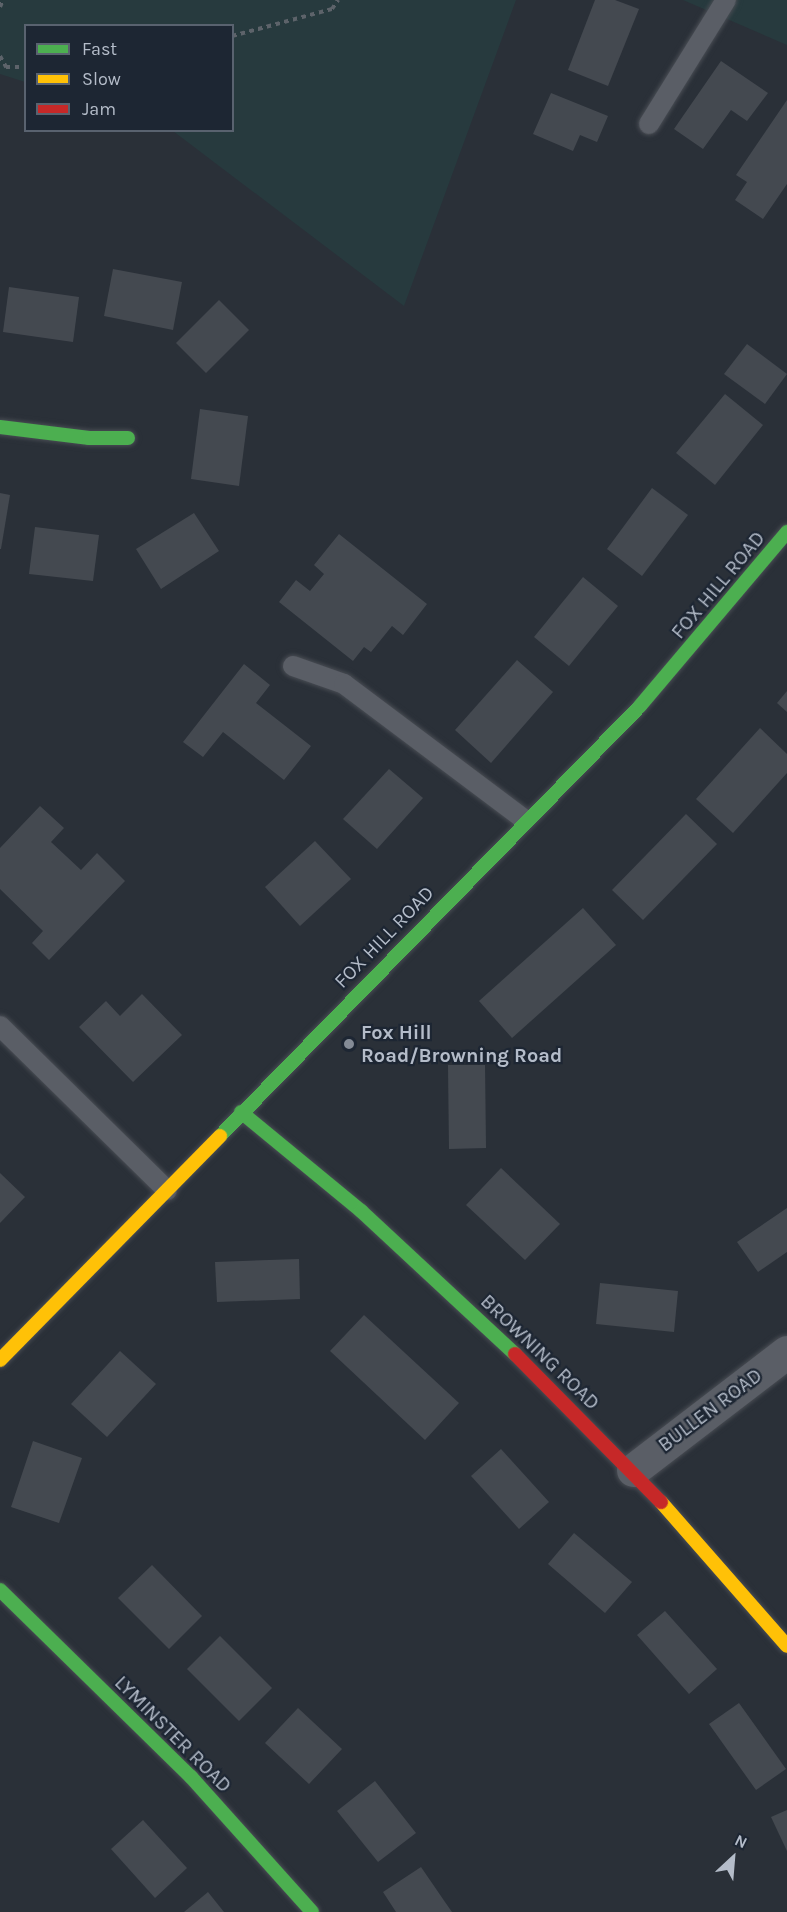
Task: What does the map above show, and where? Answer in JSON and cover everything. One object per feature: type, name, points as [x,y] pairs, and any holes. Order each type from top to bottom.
[{"type":"street","points":[[0,427],[89,438],[128,438]]},
{"type":"street","name":"FOX HILL ROAD","points":[[3,1351],[167,1190],[525,820],[640,706],[787,532]]},
{"type":"street","name":"BROWNING ROAD","points":[[242,1112],[369,1218],[633,1470],[787,1646]]},
{"type":"street","name":"BULLEN ROAD","points":[[633,1470],[787,1352]]},
{"type":"street","name":"LYMINSTER ROAD","points":[[0,1590],[191,1777],[264,1854],[312,1912]]},
{"type":"lane","points":[[649,124],[726,0]]},
{"type":"lane","points":[[293,666],[344,684],[525,820]]},
{"type":"lane","points":[[0,1026],[167,1190]]},
{"type":"path","points":[[0,7],[3,0]]},
{"type":"path","points":[[234,35],[332,9],[338,0]]},
{"type":"path","points":[[0,56],[6,67],[24,67]]},
{"type":"green space","points":[[0,0],[516,0],[404,306],[174,132],[234,132],[234,24],[24,24],[24,82],[0,74]]},
{"type":"green space","points":[[683,0],[787,0],[787,45]]},
{"type":"building","points":[[595,0],[615,0],[639,9],[608,86],[568,70]]},
{"type":"building","points":[[721,61],[768,93],[747,121],[731,110],[703,149],[674,129]]},
{"type":"building","points":[[551,93],[608,116],[597,142],[580,135],[573,151],[533,134]]},
{"type":"building","points":[[787,100],[787,184],[763,219],[735,200],[747,182],[736,175]]},
{"type":"building","points":[[113,269],[182,282],[173,330],[104,316]]},
{"type":"building","points":[[9,287],[79,297],[73,342],[3,332]]},
{"type":"building","points":[[219,300],[249,330],[206,373],[176,343]]},
{"type":"building","points":[[747,344],[787,374],[765,404],[724,374]]},
{"type":"building","points":[[725,394],[763,425],[715,485],[676,453]]},
{"type":"building","points":[[200,409],[248,416],[239,486],[191,479]]},
{"type":"building","points":[[652,488],[688,515],[642,576],[607,549]]},
{"type":"building","points":[[0,493],[10,495],[1,549],[0,549]]},
{"type":"building","points":[[194,513],[219,551],[161,589],[136,549]]},
{"type":"building","points":[[35,527],[99,535],[93,581],[29,574]]},
{"type":"building","points":[[339,534],[427,604],[403,635],[392,626],[371,652],[364,647],[353,661],[279,602],[296,580],[310,591],[324,574],[314,565]]},
{"type":"building","points":[[583,577],[618,606],[569,666],[534,637]]},
{"type":"building","points":[[517,660],[553,692],[491,763],[455,730]]},
{"type":"building","points":[[244,664],[270,685],[256,703],[311,746],[284,780],[223,732],[203,757],[183,742]]},
{"type":"building","points":[[787,691],[787,712],[777,703]]},
{"type":"building","points":[[760,728],[787,754],[787,773],[733,833],[696,799]]},
{"type":"building","points":[[389,769],[423,798],[377,849],[343,819]]},
{"type":"building","points":[[40,806],[64,828],[51,842],[81,870],[97,853],[125,881],[49,960],[32,943],[43,931],[0,889],[0,848]]},
{"type":"building","points":[[686,814],[717,844],[643,920],[612,890]]},
{"type":"building","points":[[315,841],[351,879],[300,926],[265,887]]},
{"type":"building","points":[[583,908],[616,945],[512,1038],[479,1001]]},
{"type":"building","points":[[142,994],[182,1035],[133,1082],[79,1027],[106,1001],[120,1016]]},
{"type":"building","points":[[448,1065],[485,1065],[486,1148],[449,1149]]},
{"type":"building","points":[[501,1168],[560,1224],[525,1260],[466,1205]]},
{"type":"building","points":[[0,1173],[25,1197],[0,1223]]},
{"type":"building","points":[[787,1208],[787,1252],[758,1272],[737,1242]]},
{"type":"building","points":[[299,1259],[300,1299],[217,1302],[215,1262]]},
{"type":"building","points":[[600,1283],[678,1291],[674,1332],[596,1324]]},
{"type":"building","points":[[364,1315],[459,1403],[425,1440],[330,1351]]},
{"type":"building","points":[[120,1351],[156,1384],[107,1437],[71,1404]]},
{"type":"building","points":[[33,1441],[82,1458],[59,1523],[11,1507]]},
{"type":"building","points":[[501,1449],[549,1502],[519,1529],[471,1476]]},
{"type":"building","points":[[574,1533],[632,1582],[605,1613],[548,1564]]},
{"type":"building","points":[[152,1565],[202,1616],[169,1649],[118,1598]]},
{"type":"building","points":[[665,1611],[717,1669],[689,1694],[637,1635]]},
{"type":"building","points":[[220,1636],[272,1688],[239,1721],[187,1669]]},
{"type":"building","points":[[739,1703],[786,1769],[756,1790],[709,1724]]},
{"type":"building","points":[[298,1708],[342,1749],[309,1784],[265,1743]]},
{"type":"building","points":[[375,1781],[416,1833],[378,1862],[337,1811]]},
{"type":"building","points":[[787,1810],[787,1851],[771,1817]]},
{"type":"building","points":[[143,1820],[187,1868],[155,1898],[111,1849]]},
{"type":"building","points":[[421,1867],[452,1912],[396,1912],[383,1892]]},
{"type":"building","points":[[208,1892],[224,1912],[184,1912]]},
{"type":"traffic: fast","points":[[0,427],[89,438],[128,438]]},
{"type":"traffic: fast","points":[[220,1136],[640,706],[787,532]]},
{"type":"traffic: fast","points":[[241,1112],[361,1211],[515,1354]]},
{"type":"traffic: fast","points":[[0,1590],[191,1777],[312,1912]]},
{"type":"traffic: slow","points":[[0,1360],[220,1136]]},
{"type":"traffic: slow","points":[[661,1502],[787,1646]]},
{"type":"traffic: jam","points":[[515,1354],[661,1502]]},
{"type":"place","name":"Fox Hill Road/Browning Road","points":[[349,1044]]}]
